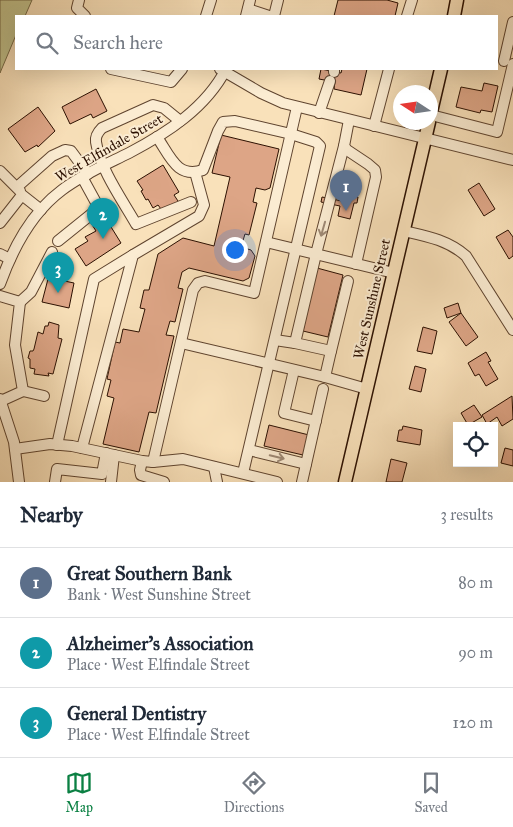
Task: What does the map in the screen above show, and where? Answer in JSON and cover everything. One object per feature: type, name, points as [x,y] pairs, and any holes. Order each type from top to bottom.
[{"type":"main road","points":[[454,15],[457,0]]},
{"type":"main road","points":[[438,85],[441,70]]},
{"type":"main road","name":"West Sunshine Street","points":[[345,482],[427,130]]},
{"type":"street","points":[[79,0],[77,8],[83,15]]},
{"type":"street","points":[[206,15],[211,0]]},
{"type":"street","points":[[274,15],[278,0]]},
{"type":"street","points":[[407,15],[412,0]]},
{"type":"street","points":[[248,8],[266,15]]},
{"type":"street","points":[[438,117],[497,132],[513,22]]},
{"type":"street","points":[[116,70],[171,82],[181,70]]},
{"type":"street","points":[[223,70],[272,99],[297,107],[513,160]]},
{"type":"street","name":"West Elfindale Street","points":[[0,284],[5,257],[41,210],[62,190],[85,175],[157,137],[180,122],[199,105],[223,70]]},
{"type":"street","points":[[374,126],[389,70]]},
{"type":"street","points":[[319,112],[333,74]]},
{"type":"street","points":[[180,122],[164,108],[153,105],[102,128],[98,132],[96,142],[104,166],[136,224],[191,202]]},
{"type":"street","points":[[152,462],[193,290],[198,283],[204,281],[254,293],[297,107]]},
{"type":"street","points":[[295,343],[350,120]]},
{"type":"street","points":[[157,137],[179,169],[193,173],[203,170],[223,122],[235,121],[291,134],[316,142],[320,146],[243,473]]},
{"type":"street","points":[[344,146],[375,170],[376,177],[356,264]]},
{"type":"street","points":[[0,222],[19,191],[52,156],[65,150],[71,151],[85,175],[99,208],[58,241]]},
{"type":"street","points":[[0,171],[41,210]]},
{"type":"street","points":[[57,445],[94,279],[199,216],[204,204],[195,172]]},
{"type":"street","points":[[404,231],[449,244],[466,256],[513,330]]},
{"type":"street","points":[[266,242],[394,273]]},
{"type":"street","points":[[23,391],[15,345],[20,302],[31,292],[52,252]]},
{"type":"street","points":[[82,448],[133,255]]},
{"type":"street","points":[[325,377],[348,281]]},
{"type":"street","points":[[0,296],[20,302]]},
{"type":"street","points":[[275,340],[331,351]]},
{"type":"street","points":[[181,343],[325,377],[367,389]]},
{"type":"street","points":[[294,370],[284,413],[316,420]]},
{"type":"street","points":[[302,482],[323,389]]},
{"type":"street","points":[[20,482],[15,448],[0,400],[23,391],[44,396]]},
{"type":"street","points":[[15,448],[57,445],[82,448],[142,461],[183,459],[276,482]]},
{"type":"street","points":[[249,450],[306,464]]},
{"type":"street","points":[[55,482],[57,469],[108,476],[110,454]]},
{"type":"street","points":[[142,461],[141,475],[164,482]]},
{"type":"street","points":[[214,466],[217,482]]},
{"type":"green space","points":[[0,0],[32,0],[25,15],[15,15],[15,37],[0,73]]},
{"type":"building","points":[[338,0],[387,0],[398,3],[395,15],[334,15]]},
{"type":"building","points":[[321,70],[341,73],[342,70],[367,70],[361,95],[334,89],[335,82],[319,79]]},
{"type":"building","points":[[484,83],[498,86],[492,112],[481,110],[480,113],[456,107],[461,87],[482,91]]},
{"type":"building","points":[[96,89],[107,111],[93,118],[91,114],[70,124],[62,107]]},
{"type":"building","points":[[38,107],[55,131],[38,147],[37,145],[25,152],[8,129]]},
{"type":"building","points":[[221,135],[279,149],[270,188],[265,190],[256,188],[253,202],[257,203],[249,235],[245,234],[241,247],[251,250],[255,256],[249,278],[243,281],[189,268],[182,272],[178,288],[183,289],[175,322],[170,321],[166,335],[174,336],[156,413],[149,412],[139,452],[103,444],[114,398],[107,396],[111,380],[107,379],[115,342],[120,343],[123,329],[139,332],[145,309],[140,308],[144,290],[149,290],[158,254],[183,238],[214,246],[230,177],[212,173]]},
{"type":"building","points":[[163,165],[179,192],[174,195],[180,204],[164,213],[158,205],[153,208],[148,199],[146,200],[141,191],[143,190],[137,181]]},
{"type":"building","points":[[479,183],[495,209],[484,216],[468,190]]},
{"type":"building","points":[[344,195],[358,197],[357,203],[354,203],[350,219],[338,216],[340,206],[321,202],[322,197],[342,201]]},
{"type":"building","points":[[103,214],[121,243],[86,266],[75,249],[88,241],[85,237],[96,231],[91,223]]},
{"type":"building","points":[[508,230],[513,237],[513,256],[509,259],[496,237]]},
{"type":"building","points":[[317,268],[343,275],[328,337],[303,331]]},
{"type":"building","points":[[48,279],[74,283],[69,308],[42,302]]},
{"type":"building","points":[[458,303],[461,313],[447,318],[444,308]]},
{"type":"building","points":[[461,313],[478,337],[466,346],[449,322]]},
{"type":"building","points":[[49,322],[59,325],[58,338],[62,339],[53,374],[48,373],[49,376],[34,374],[35,369],[30,368],[30,359],[28,358],[30,351],[34,349],[38,332],[43,334],[45,326],[48,326]]},
{"type":"building","points":[[423,327],[437,331],[432,354],[417,351]]},
{"type":"building","points":[[486,352],[491,361],[488,362],[498,379],[486,386],[479,374],[475,376],[468,363]]},
{"type":"building","points":[[415,366],[426,369],[421,392],[409,389]]},
{"type":"building","points":[[512,396],[513,419],[502,426],[497,417],[490,422],[486,422],[482,415]]},
{"type":"building","points":[[474,405],[482,417],[473,422],[466,422],[461,413]]},
{"type":"building","points":[[269,425],[309,435],[303,455],[264,446]]},
{"type":"building","points":[[403,426],[422,430],[420,445],[397,441],[399,430],[402,430]]},
{"type":"building","points":[[505,448],[513,450],[513,466],[501,463]]},
{"type":"building","points":[[391,459],[407,463],[402,482],[386,482]]},
{"type":"place","name":"Great Southern Bank","points":[[346,211]]},
{"type":"place","name":"Alzheimer's Association","points":[[103,239]]},
{"type":"place","name":"General Dentistry","points":[[58,293]]}]
